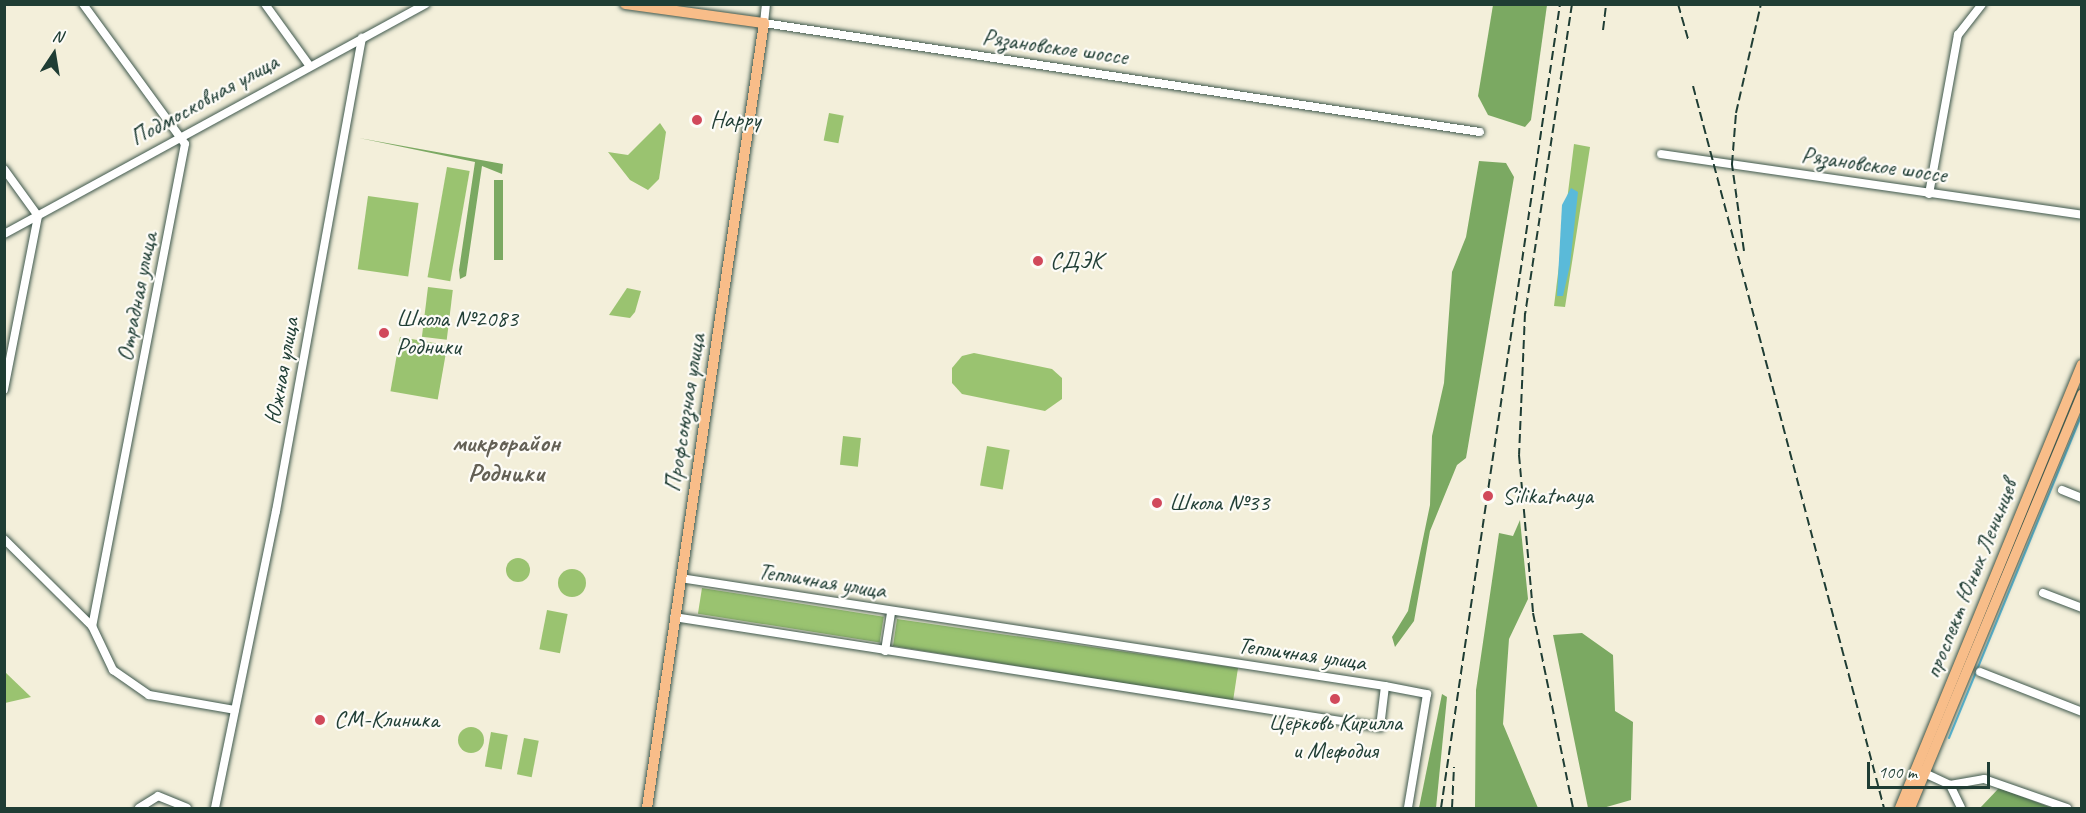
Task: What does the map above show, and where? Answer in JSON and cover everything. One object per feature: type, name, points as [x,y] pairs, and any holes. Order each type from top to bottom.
[{"type":"main road","name":"Рязановское шоссе","points":[[625,4],[764,23]]},
{"type":"main road","name":"Профсоюзная улица","points":[[647,808],[764,23]]},
{"type":"main road","name":"проспект Юных Ленинцев","points":[[1910,808],[1920,771],[2082,365]]},
{"type":"main road","name":"проспект Юных Ленинцев","points":[[1900,808],[1920,771],[2082,394]]},
{"type":"street","name":"Отрадная улица","points":[[83,4],[179,135],[184,157],[92,626]]},
{"type":"street","points":[[265,4],[309,65]]},
{"type":"street","name":"Подмосковная улица","points":[[4,234],[179,135],[425,4]]},
{"type":"street","points":[[764,23],[766,4]]},
{"type":"street","points":[[1929,194],[1958,35],[1982,4]]},
{"type":"street","name":"Рязановское шоссе","points":[[764,23],[1480,132]]},
{"type":"street","name":"Южная улица","points":[[214,808],[236,710],[362,38]]},
{"type":"street","name":"Рязановское шоссе","points":[[1661,154],[2082,215]]},
{"type":"street","points":[[4,170],[38,216],[4,390]]},
{"type":"street","points":[[2062,490],[2082,498]]},
{"type":"street","points":[[4,539],[92,626],[113,670],[149,694],[236,710]]},
{"type":"street","name":"Тепличная улица","points":[[674,617],[1380,727],[1385,686],[680,578]]},
{"type":"street","points":[[2043,593],[2082,608]]},
{"type":"street","points":[[885,651],[891,612]]},
{"type":"street","points":[[1980,672],[2082,712]]},
{"type":"street","points":[[1385,686],[1427,694],[1408,808]]},
{"type":"street","points":[[1920,771],[1950,785],[1984,779],[2067,808]]},
{"type":"street","points":[[1950,785],[1961,808]]},
{"type":"street","points":[[139,808],[158,796],[187,808]]},
{"type":"green space","points":[[1493,5],[1547,5],[1531,120],[1525,127],[1488,115],[1478,96]]},
{"type":"green space","points":[[829,113],[844,116],[838,143],[824,140]]},
{"type":"green space","points":[[660,123],[666,132],[659,179],[648,190],[630,180],[608,152],[628,155]]},
{"type":"green space","points":[[359,138],[503,164],[502,174],[482,166],[466,276],[460,279],[459,270],[475,162]]},
{"type":"green space","points":[[1574,144],[1590,147],[1565,307],[1554,306]]},
{"type":"green space","points":[[1479,161],[1506,163],[1514,177],[1466,458],[1457,465],[1430,531],[1414,621],[1395,647],[1392,637],[1408,611],[1430,505],[1432,436],[1444,383],[1452,272],[1466,237]]},
{"type":"green space","points":[[447,167],[470,171],[450,281],[428,277]]},
{"type":"green space","points":[[494,180],[503,180],[503,260],[494,260]]},
{"type":"green space","points":[[368,196],[419,203],[408,276],[358,269]]},
{"type":"green space","points":[[428,287],[453,290],[447,340],[422,337]]},
{"type":"green space","points":[[627,288],[641,291],[635,312],[630,318],[609,315]]},
{"type":"green space","points":[[400,337],[447,345],[438,399],[390,391]]},
{"type":"green space","points":[[974,353],[1052,369],[1062,378],[1062,399],[1045,411],[962,394],[952,383],[952,368],[962,356]]},
{"type":"green space","points":[[843,436],[861,438],[858,467],[840,465]]},
{"type":"green space","points":[[987,446],[1010,450],[1003,489],[980,485]]},
{"type":"green space","points":[[1520,520],[1528,599],[1509,639],[1503,724],[1538,808],[1475,808],[1476,690],[1499,533],[1513,536]]},
{"type":"green space","points":[[518,558],[527,561],[530,570],[527,579],[518,582],[509,579],[506,570],[509,561]]},
{"type":"green space","points":[[572,569],[582,573],[586,583],[582,593],[572,597],[562,593],[558,583],[562,573]]},
{"type":"green space","points":[[702,588],[884,617],[880,642],[698,614]]},
{"type":"green space","points":[[547,610],[568,614],[560,653],[539,649]]},
{"type":"green space","points":[[897,619],[1238,668],[1233,701],[893,646]]},
{"type":"green space","points":[[1582,633],[1613,655],[1615,711],[1633,722],[1631,800],[1603,808],[1588,808],[1553,635]]},
{"type":"green space","points":[[5,672],[31,697],[5,703]]},
{"type":"green space","points":[[1442,694],[1447,697],[1436,808],[1419,808]]},
{"type":"green space","points":[[471,727],[480,731],[484,740],[480,749],[471,753],[462,749],[458,740],[462,731]]},
{"type":"green space","points":[[491,732],[508,735],[502,769],[485,766]]},
{"type":"green space","points":[[524,738],[539,741],[532,777],[517,774]]},
{"type":"green space","points":[[1999,788],[2052,808],[1980,808]]},
{"type":"water","points":[[1571,188],[1578,192],[1570,265],[1563,296],[1557,296],[1562,205]]},
{"type":"waterway","points":[[1949,738],[2082,413]]},
{"type":"railway","points":[[1441,808],[1560,4]]},
{"type":"railway","points":[[1572,4],[1525,313],[1519,455],[1533,613],[1573,808]]},
{"type":"railway","points":[[1603,30],[1606,4]]},
{"type":"railway","points":[[1678,4],[1688,40]]},
{"type":"railway","points":[[1744,251],[1732,164],[1736,113],[1761,4]]},
{"type":"railway","points":[[1693,86],[1884,808]]},
{"type":"railway","points":[[1452,808],[1454,767]]},
{"type":"place","name":"Happy","points":[[697,120]]},
{"type":"place","name":"СДЭК","points":[[1038,261]]},
{"type":"place","name":"Школа №2083 Родники","points":[[384,333]]},
{"type":"place","name":"Silikatnaya","points":[[1488,496]]},
{"type":"place","name":"Школа №33","points":[[1157,503]]},
{"type":"place","name":"Церковь Кирилла и Мефодия","points":[[1335,699]]},
{"type":"place","name":"СМ-Клиника","points":[[320,720]]},
{"type":"district","name":"микрорайон Родники","points":[[506,458]]}]
